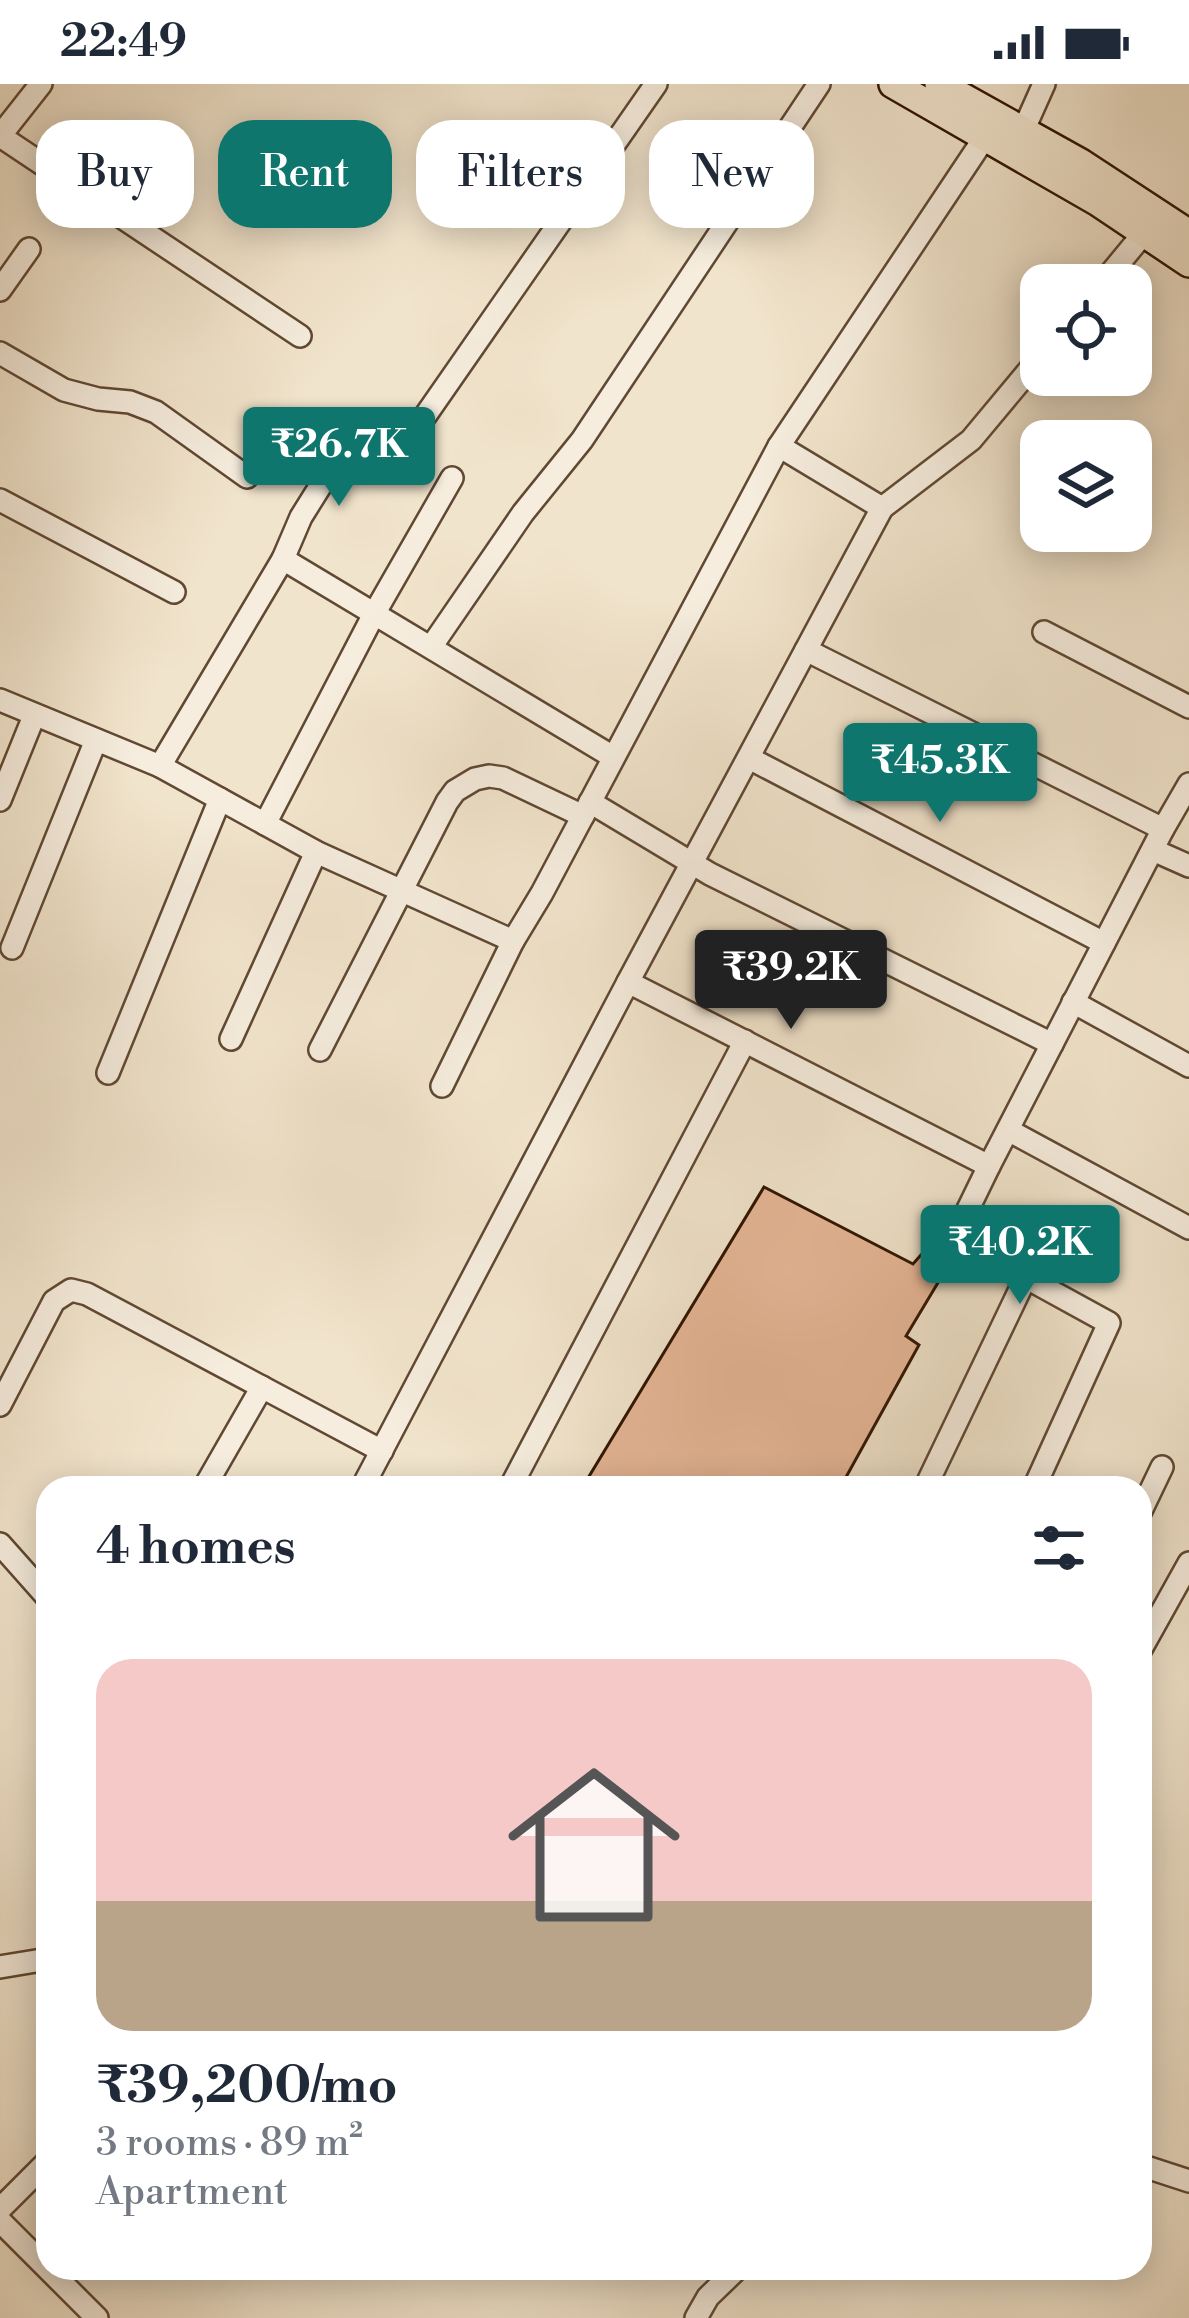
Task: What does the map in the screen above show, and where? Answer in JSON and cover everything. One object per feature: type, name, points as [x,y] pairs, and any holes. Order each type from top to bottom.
[{"type":"main road","points":[[893,84],[991,128],[1023,131],[1189,234]]},
{"type":"main road","points":[[939,84],[991,128],[1189,263]]},
{"type":"street","points":[[40,84],[0,136],[301,336]]},
{"type":"street","points":[[414,431],[656,84]]},
{"type":"street","points":[[430,647],[523,513],[583,440],[819,84]]},
{"type":"street","points":[[1023,131],[1044,84]]},
{"type":"street","points":[[442,1086],[513,941],[779,446],[991,128]]},
{"type":"street","points":[[1118,264],[1144,233]]},
{"type":"street","points":[[0,290],[29,249]]},
{"type":"street","points":[[0,353],[64,390],[157,412],[247,477]]},
{"type":"street","points":[[368,1476],[882,508],[971,440],[1020,381]]},
{"type":"street","points":[[160,766],[284,560],[301,517],[351,437]]},
{"type":"street","points":[[779,446],[882,508]]},
{"type":"street","points":[[265,824],[374,614],[452,478]]},
{"type":"street","points":[[0,500],[174,592]]},
{"type":"street","points":[[284,560],[613,757]]},
{"type":"street","points":[[1044,632],[1189,707]]},
{"type":"street","points":[[806,650],[1158,839],[1189,866]]},
{"type":"street","points":[[0,700],[160,766],[316,852],[513,941]]},
{"type":"street","points":[[0,800],[34,716]]},
{"type":"street","points":[[12,948],[96,740]]},
{"type":"street","points":[[748,758],[1104,943]]},
{"type":"street","points":[[320,1050],[447,802],[455,791],[489,776],[586,809],[1052,1044]]},
{"type":"street","points":[[1039,1476],[1108,1324],[954,1238],[1189,784]]},
{"type":"street","points":[[108,1073],[220,799]]},
{"type":"street","points":[[231,1039],[316,852]]},
{"type":"street","points":[[628,982],[989,1166]]},
{"type":"street","points":[[1073,1003],[1189,1066]]},
{"type":"street","points":[[516,1476],[745,1041]]},
{"type":"street","points":[[1008,1130],[1189,1228]]},
{"type":"street","points":[[932,1476],[1026,1277]]},
{"type":"street","points":[[0,1405],[54,1301],[71,1290],[87,1294],[382,1451]]},
{"type":"street","points":[[211,1476],[262,1387]]},
{"type":"street","points":[[1152,1488],[1162,1468]]},
{"type":"street","points":[[0,1544],[36,1584]]},
{"type":"street","points":[[1152,1629],[1189,1563]]},
{"type":"street","points":[[0,1967],[36,1961]]},
{"type":"street","points":[[1152,2168],[1189,2181]]},
{"type":"street","points":[[0,2209],[36,2174]]},
{"type":"street","points":[[0,2221],[36,2257]]},
{"type":"street","points":[[59,2280],[97,2318]]},
{"type":"street","points":[[696,2318],[726,2280]]},
{"type":"building","points":[[764,1187],[913,1264],[928,1247],[951,1261],[906,1336],[919,1345],[847,1476],[589,1476]]}]
